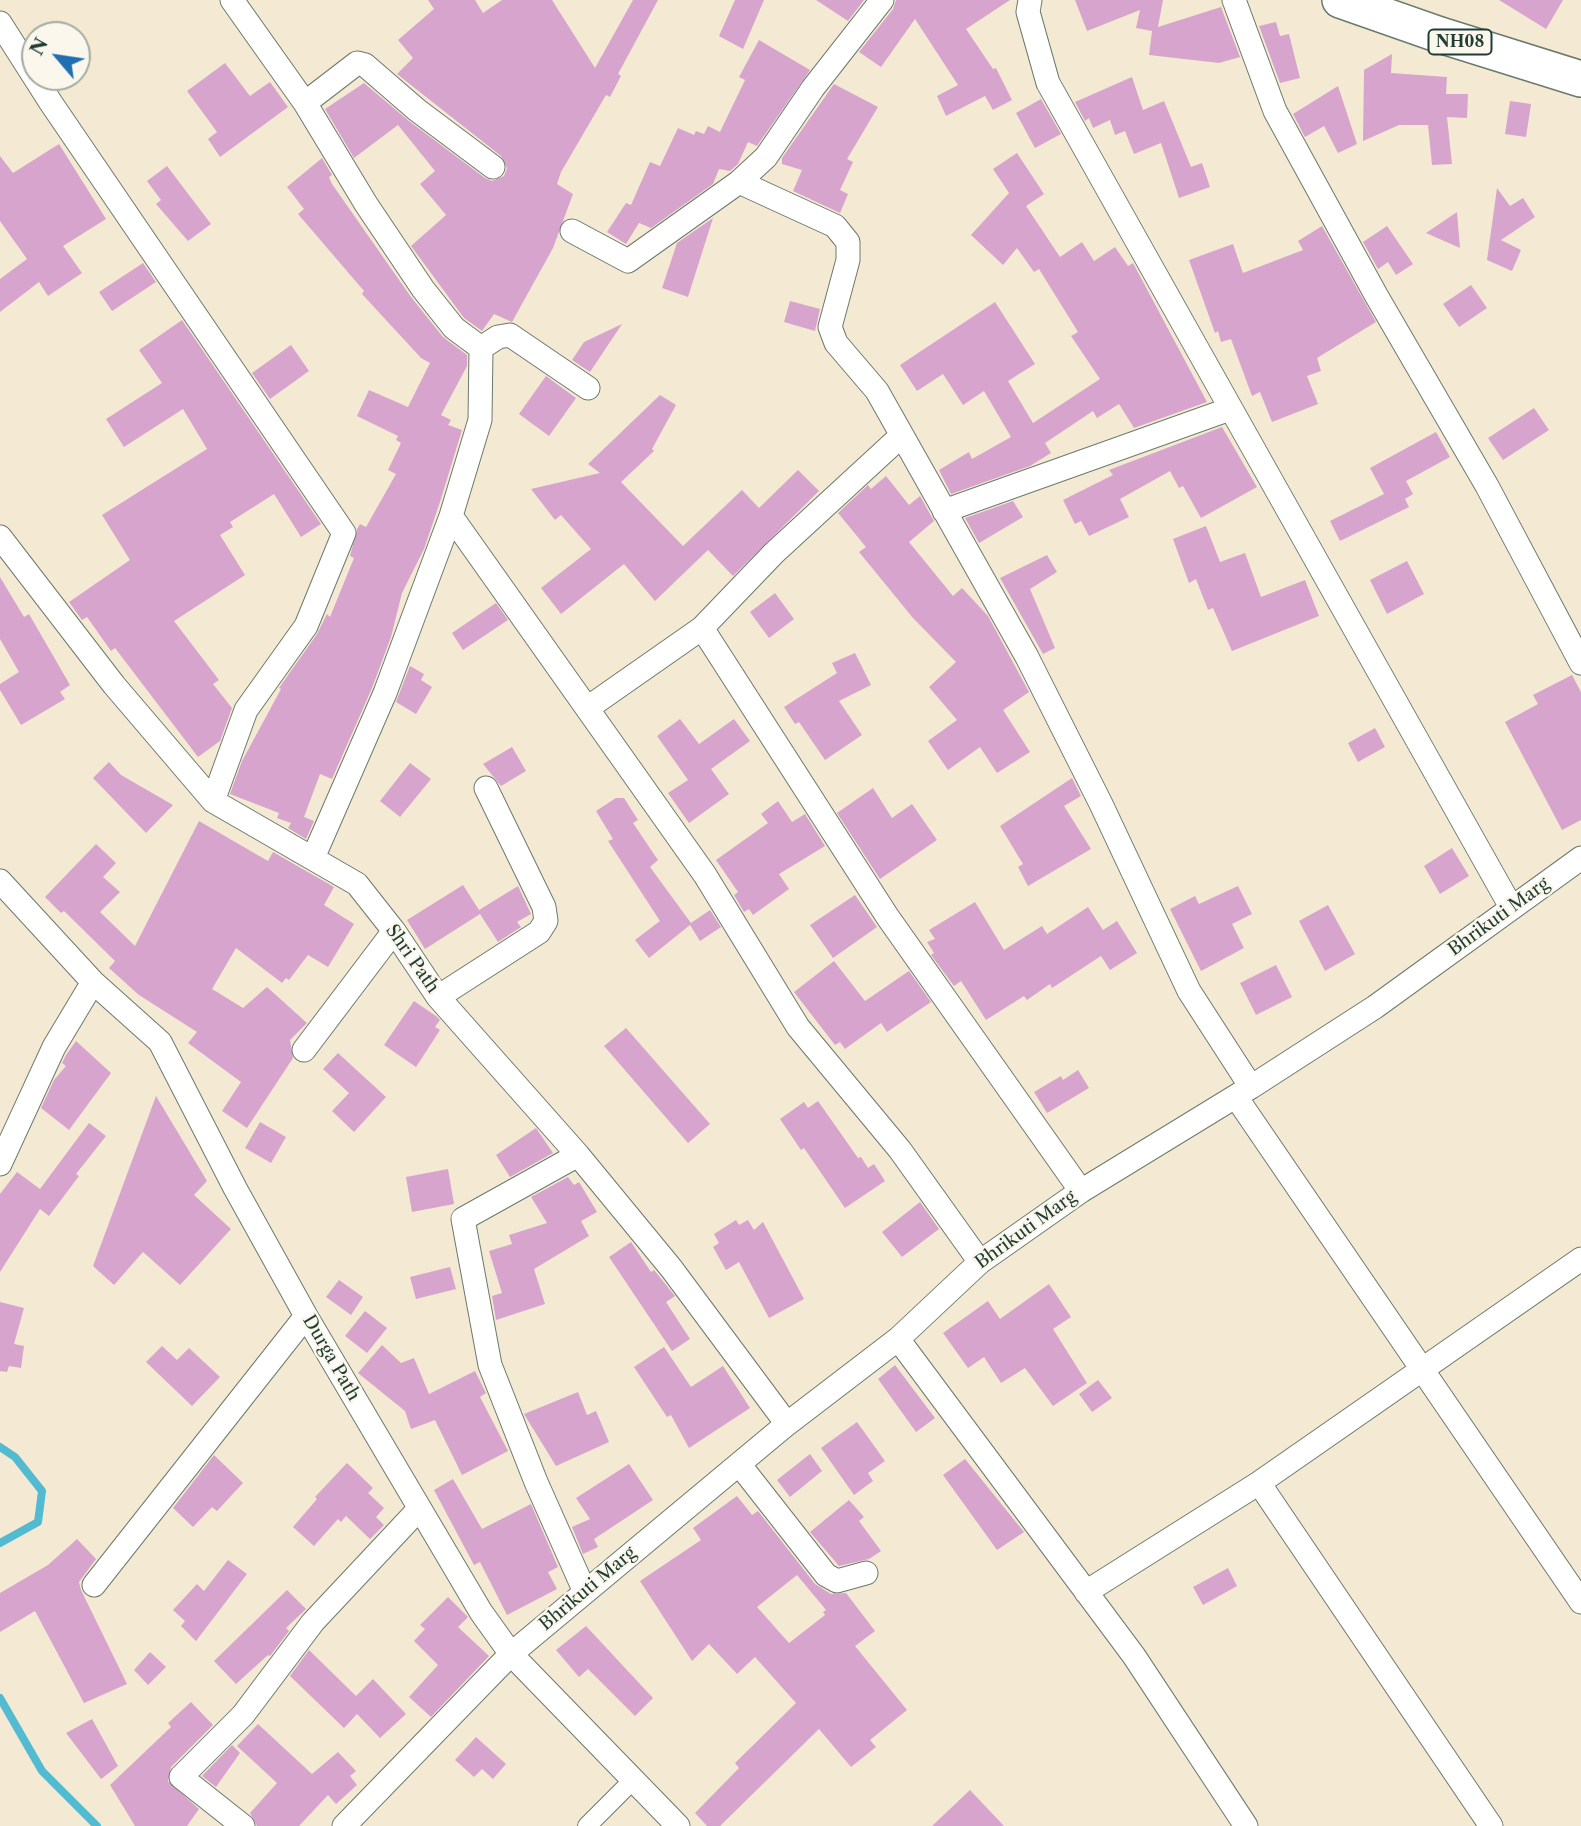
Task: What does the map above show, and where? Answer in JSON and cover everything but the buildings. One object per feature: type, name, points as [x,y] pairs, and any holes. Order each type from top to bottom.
[{"type":"main road","name":"NH08","points":[[1340,0],[1440,35],[1581,79]]},
{"type":"street","points":[[232,0],[304,103],[366,204],[423,289],[454,328],[481,348]]},
{"type":"street","points":[[572,231],[628,261],[739,182],[766,157],[813,88],[882,0]]},
{"type":"street","points":[[1030,0],[1028,12],[1048,83],[1511,907]]},
{"type":"street","points":[[1234,0],[1275,111],[1487,486],[1581,663]]},
{"type":"street","points":[[0,23],[51,103],[344,533],[306,626],[246,710],[213,801]]},
{"type":"street","points":[[304,103],[357,63],[365,65],[416,110],[493,167]]},
{"type":"street","points":[[739,182],[835,226],[848,242],[848,260],[830,327],[836,343],[877,391],[900,437],[1027,657],[1101,804],[1189,991],[1243,1092],[1423,1368],[1581,1602]]},
{"type":"street","points":[[481,348],[498,337],[510,335],[588,388]]},
{"type":"street","points":[[313,858],[385,693],[451,516],[480,420],[481,348]]},
{"type":"street","points":[[944,511],[1230,409]]},
{"type":"street","points":[[589,707],[702,628],[774,553],[900,437]]},
{"type":"street","points":[[451,516],[589,707],[705,875],[797,1027],[900,1150],[979,1262]]},
{"type":"street","name":"Shri Path","points":[[0,537],[114,685],[213,801],[357,884],[394,931],[438,997],[578,1155],[671,1268],[787,1424]]},
{"type":"street","points":[[702,628],[887,916],[1081,1191]]},
{"type":"street","points":[[438,997],[539,932],[546,921],[544,907],[486,788]]},
{"type":"street","name":"Bhrikuti Marg","points":[[344,1826],[511,1654],[787,1424],[898,1339],[979,1262],[1081,1191],[1375,1007],[1581,858]]},
{"type":"street","name":"Durga Path","points":[[0,881],[93,982],[160,1042],[235,1188],[306,1316],[481,1612],[511,1654],[678,1826]]},
{"type":"street","points":[[304,1050],[394,931]]},
{"type":"street","points":[[0,1164],[54,1047],[93,982]]},
{"type":"street","points":[[578,1155],[463,1219],[490,1365],[536,1482],[585,1592]]},
{"type":"street","points":[[1087,1592],[1259,1483],[1581,1259]]},
{"type":"street","points":[[94,1585],[306,1316]]},
{"type":"street","points":[[898,1339],[1134,1656],[1245,1826]]},
{"type":"street","points":[[739,1464],[826,1575],[837,1581],[866,1573]]},
{"type":"street","points":[[1259,1483],[1491,1826]]},
{"type":"street","points":[[243,1826],[181,1777],[243,1715],[313,1622],[419,1509]]},
{"type":"street","points":[[587,1826],[633,1780]]},
{"type":"waterway","points":[[0,1447],[15,1457],[42,1491],[38,1522],[0,1543]]},
{"type":"waterway","points":[[0,1698],[42,1771],[97,1826]]}]
